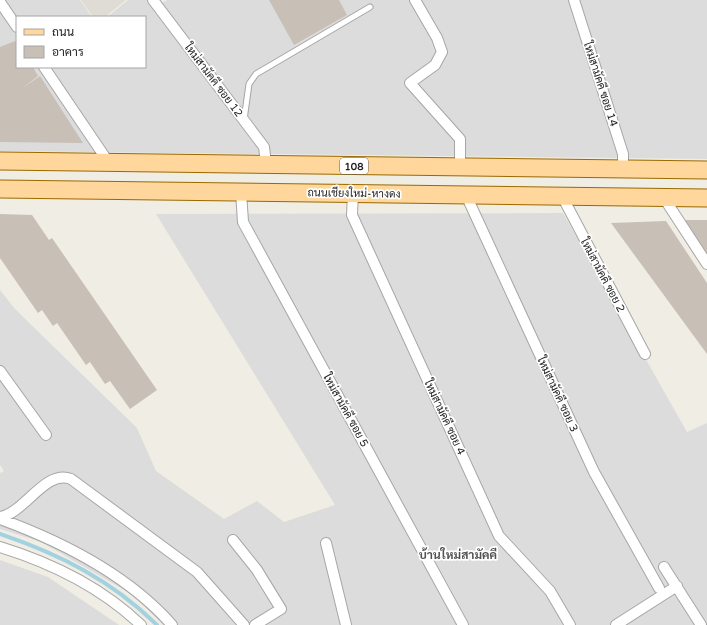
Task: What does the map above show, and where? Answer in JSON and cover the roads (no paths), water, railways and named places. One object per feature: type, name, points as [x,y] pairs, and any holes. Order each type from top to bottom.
[{"type":"main road","name":"108","points":[[0,161],[707,170]]},
{"type":"main road","name":"ถนนเชียงใหม่-หางดง","points":[[0,189],[707,198]]},
{"type":"street","name":"ใหม่สามัคคี ซอย 12","points":[[153,0],[264,147],[266,164]]},
{"type":"street","points":[[415,0],[437,38],[442,52],[435,65],[410,83],[460,139],[460,167]]},
{"type":"street","name":"ใหม่สามัคคี ซอย 14","points":[[574,0],[623,154],[623,169]]},
{"type":"street","points":[[0,2],[16,26]]},
{"type":"street","points":[[45,68],[109,162]]},
{"type":"street","name":"ใหม่สามัคคี ซอย 5","points":[[240,192],[243,222],[463,625]]},
{"type":"street","name":"ใหม่สามัคคี ซอย 4","points":[[353,193],[352,215],[500,536],[550,591],[570,625]]},
{"type":"street","name":"ใหม่สามัคคี ซอย 3","points":[[466,195],[594,472],[659,588]]},
{"type":"street","name":"ใหม่สามัคคี ซอย 2","points":[[562,196],[645,354]]},
{"type":"street","points":[[664,198],[707,264]]},
{"type":"street","points":[[0,372],[46,435]]},
{"type":"street","points":[[0,518],[10,513],[56,478],[66,477],[71,479],[197,572],[244,625]]},
{"type":"street","points":[[0,518],[54,540],[91,560],[140,596],[172,625]]},
{"type":"street","points":[[233,540],[257,570],[281,609],[255,625]]},
{"type":"street","points":[[326,543],[346,625]]},
{"type":"street","points":[[0,547],[46,563],[73,576],[115,603],[141,625]]},
{"type":"street","points":[[664,567],[701,625]]},
{"type":"street","points":[[616,625],[677,586]]},
{"type":"lane","points":[[244,120],[249,84],[256,74],[370,7]]},
{"type":"waterway","points":[[0,534],[44,551],[84,570],[122,595],[157,625]]},
{"type":"district","name":"บ้านใหม่สามัคคี","points":[[458,555]]}]
